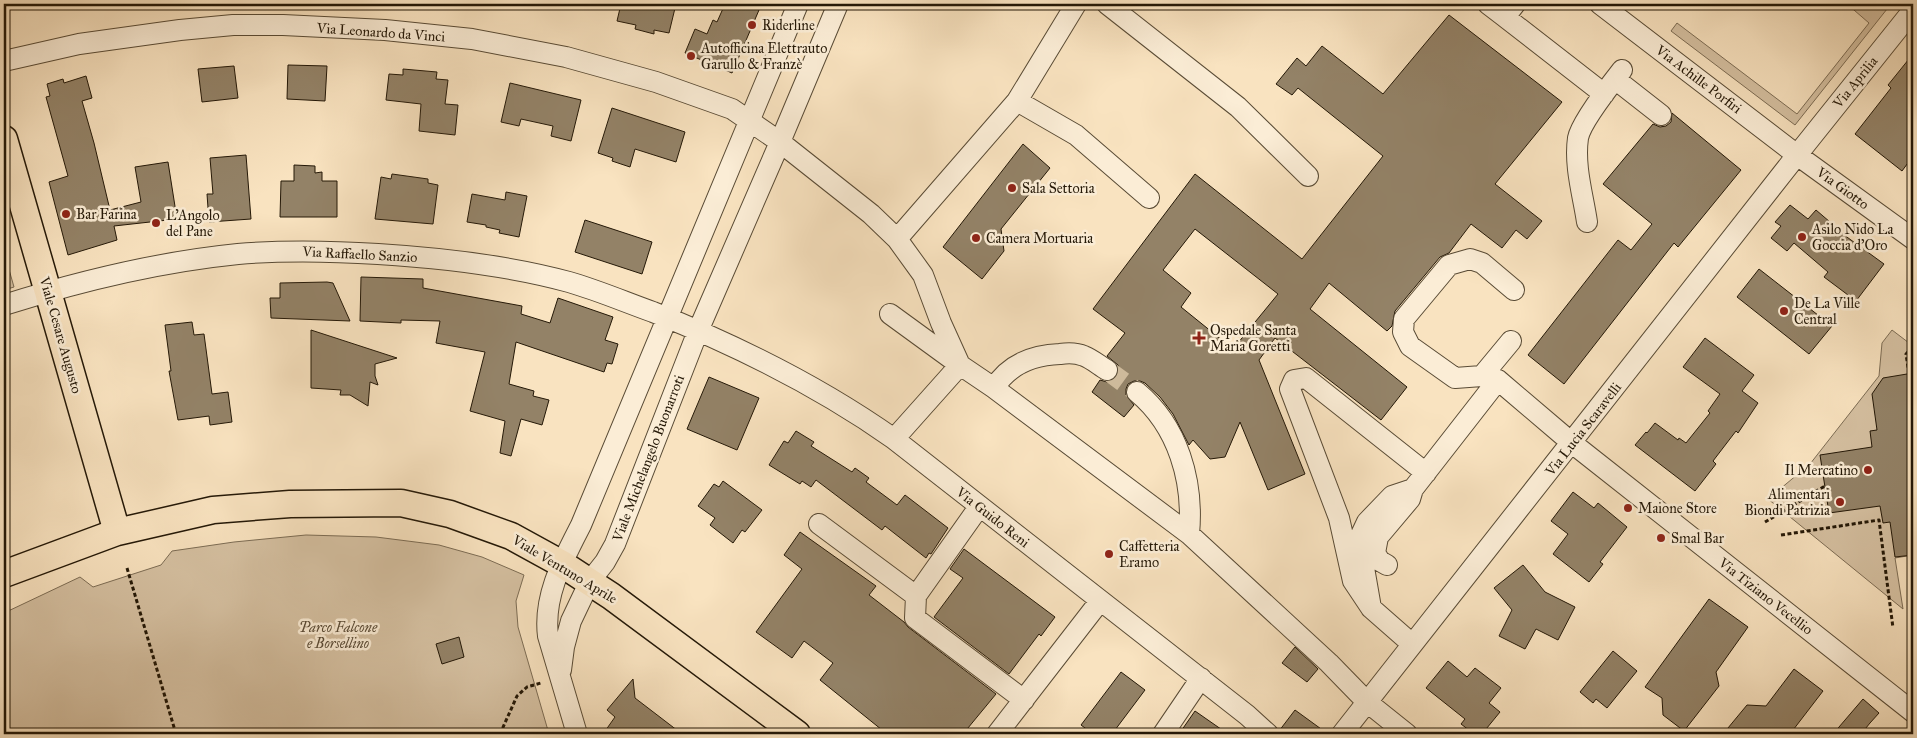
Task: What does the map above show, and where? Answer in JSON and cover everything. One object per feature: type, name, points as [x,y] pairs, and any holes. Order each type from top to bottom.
[{"type":"main road","name":"Viale Cesare Augusto","points":[[4,139],[117,532]]},
{"type":"main road","name":"Viale Ventuno Aprile","points":[[4,574],[117,532],[213,510],[290,504],[401,503],[450,514],[511,536],[562,564],[590,582],[798,734]]},
{"type":"street","points":[[576,734],[551,680],[546,621],[548,605],[562,564],[581,525],[798,4]]},
{"type":"street","name":"Viale Michelangelo Buonarroti","points":[[551,680],[564,648],[571,622],[590,582],[605,562],[615,544],[698,331],[838,4]]},
{"type":"street","points":[[897,239],[1017,101],[1076,4]]},
{"type":"street","points":[[1108,4],[1238,107],[1308,176]]},
{"type":"street","points":[[1488,4],[1510,10],[1661,115]]},
{"type":"street","name":"Via Achille Porfiri","points":[[1600,4],[1797,154]]},
{"type":"street","name":"Via Aprilia","points":[[1797,154],[1913,10]]},
{"type":"street","name":"Via Leonardo da Vinci","points":[[4,61],[79,44],[180,30],[233,25],[283,25],[385,30],[472,39],[566,57],[656,82],[732,109],[749,120]]},
{"type":"street","points":[[1588,222],[1578,167],[1578,136],[1613,81]]},
{"type":"street","points":[[1017,101],[1076,135],[1149,198]]},
{"type":"street","points":[[749,120],[871,214],[897,239],[923,274],[940,323],[960,365]]},
{"type":"street","name":"Via Giotto","points":[[1797,154],[1913,239]]},
{"type":"street","name":"Via Lucia Scaravelli","points":[[1342,734],[1797,154]]},
{"type":"street","name":"Via Raffaello Sanzio","points":[[4,305],[147,267],[189,260],[239,254],[290,251],[341,252],[436,258],[527,272],[570,282],[667,318]]},
{"type":"street","points":[[1490,378],[1455,378],[1410,346],[1403,332],[1404,319],[1449,265],[1470,259],[1482,263],[1514,290]]},
{"type":"street","points":[[890,314],[994,388],[1189,534],[1330,662],[1368,702],[1407,734]]},
{"type":"street","points":[[667,318],[698,331]]},
{"type":"street","name":"Via Guido Reni","points":[[698,331],[775,366],[805,382],[894,438],[979,507],[1201,678],[1268,734]]},
{"type":"street","points":[[1387,565],[1374,553],[1378,537],[1410,499],[1413,489],[1426,473],[1490,378],[1511,341]]},
{"type":"street","points":[[994,388],[1002,376],[1016,365],[1032,357],[1049,354],[1083,355],[1107,370]]},
{"type":"street","points":[[894,438],[960,365]]},
{"type":"street","points":[[1412,644],[1371,608],[1353,581],[1339,518],[1290,389],[1294,380],[1306,378],[1426,473]]},
{"type":"street","name":"Via Tiziano Vecellio","points":[[1490,378],[1913,712]]},
{"type":"street","points":[[1137,392],[1159,413],[1176,445],[1190,496],[1189,534]]},
{"type":"street","points":[[1371,608],[1360,539],[1367,522],[1392,496],[1413,489]]},
{"type":"street","points":[[979,507],[916,596],[915,618],[1024,700]]},
{"type":"street","points":[[819,524],[916,596]]},
{"type":"street","points":[[997,734],[1100,601]]},
{"type":"street","points":[[1163,734],[1201,678]]},
{"type":"path","points":[[1908,374],[1906,354],[1913,347]]},
{"type":"path","points":[[1765,522],[1825,486]]},
{"type":"path","points":[[1781,535],[1879,520],[1893,628]]},
{"type":"path","points":[[127,568],[176,734]]},
{"type":"path","points":[[500,734],[517,696],[527,687],[551,680]]},
{"type":"green space","points":[[1847,4],[1891,4],[1795,125],[1671,31],[1677,23],[1797,114],[1869,23]]},
{"type":"green space","points":[[4,252],[14,287],[4,290]]},
{"type":"green space","points":[[1892,330],[1913,346],[1913,555],[1895,558],[1903,609],[1768,499],[1810,464],[1879,376],[1882,343]]},
{"type":"green space","name":"Parco Falcone e Borsellino","points":[[306,535],[376,537],[439,545],[482,557],[524,575],[516,601],[518,627],[549,734],[4,734],[4,613],[80,577],[93,587],[161,565],[172,551],[234,542]]},
{"type":"building","points":[[621,4],[676,4],[669,33],[654,30],[654,34],[635,29],[636,25],[617,21]]},
{"type":"building","points":[[725,4],[744,4],[759,10],[732,73],[685,53],[695,29],[707,34],[713,20],[717,22]]},
{"type":"building","points":[[1449,15],[1562,102],[1495,184],[1542,221],[1527,239],[1516,230],[1502,248],[1471,224],[1449,253],[1440,257],[1395,311],[1392,326],[1387,331],[1329,283],[1310,309],[1407,387],[1381,420],[1275,338],[1259,360],[1305,474],[1268,490],[1240,422],[1225,457],[1210,459],[1193,440],[1189,445],[1173,414],[1160,397],[1145,383],[1134,381],[1128,384],[1126,395],[1134,405],[1124,417],[1092,392],[1100,380],[1107,382],[1117,376],[1118,365],[1107,356],[1125,333],[1093,309],[1195,174],[1302,259],[1383,156],[1298,88],[1292,95],[1276,84],[1297,58],[1306,66],[1322,46],[1383,94]],"holes":[[[1195,229],[1278,294],[1233,349],[1181,307],[1191,293],[1163,270]]]},
{"type":"building","points":[[1913,54],[1913,156],[1902,171],[1855,134],[1891,88],[1888,85]]},
{"type":"building","points":[[288,65],[327,66],[325,101],[287,99]]},
{"type":"building","points":[[234,66],[238,98],[202,102],[198,69]]},
{"type":"building","points":[[403,69],[437,72],[436,79],[448,80],[445,104],[458,105],[455,135],[419,131],[421,104],[386,100],[389,74],[403,75]]},
{"type":"building","points":[[86,76],[92,98],[82,101],[110,210],[141,202],[135,167],[168,162],[177,219],[114,226],[117,240],[68,255],[49,182],[68,176],[46,97],[50,96],[47,84],[63,79],[64,83]]},
{"type":"building","points":[[510,83],[581,100],[571,141],[551,136],[553,126],[521,119],[519,126],[501,122]]},
{"type":"building","points":[[612,108],[685,132],[676,162],[635,149],[630,167],[612,161],[613,158],[598,153]]},
{"type":"building","points":[[1672,113],[1741,170],[1678,247],[1674,243],[1564,384],[1528,355],[1618,240],[1631,250],[1652,224],[1603,184],[1653,124],[1660,127],[1666,126],[1671,122]]},
{"type":"building","points":[[1023,144],[1050,168],[1001,229],[1004,251],[982,279],[943,247]]},
{"type":"building","points":[[246,155],[251,219],[209,222],[207,194],[213,194],[210,158]]},
{"type":"building","points":[[294,165],[315,166],[315,173],[322,172],[322,181],[337,181],[337,217],[280,217],[281,181],[294,181]]},
{"type":"building","points":[[392,174],[428,179],[428,183],[438,185],[433,224],[375,219],[381,177],[391,179]]},
{"type":"building","points":[[506,192],[527,196],[519,237],[499,233],[500,230],[486,227],[486,225],[467,222],[472,194],[505,200]]},
{"type":"building","points":[[1790,205],[1808,219],[1816,210],[1830,222],[1829,224],[1884,264],[1856,301],[1824,277],[1828,272],[1794,243],[1787,251],[1771,238],[1781,226],[1775,222]]},
{"type":"building","points":[[585,220],[652,242],[642,274],[575,252]]},
{"type":"building","name":"De La Ville Central","points":[[1759,269],[1832,326],[1809,354],[1737,297]]},
{"type":"building","points":[[361,277],[423,279],[423,288],[522,306],[521,314],[550,323],[558,298],[613,317],[605,340],[618,344],[612,364],[607,363],[604,372],[516,342],[509,384],[534,391],[533,396],[549,400],[542,425],[521,419],[511,456],[500,453],[505,421],[470,411],[485,352],[436,343],[440,321],[401,320],[401,323],[360,321]]},
{"type":"building","points":[[280,283],[333,283],[350,321],[271,318],[270,298],[280,298]]},
{"type":"building","points":[[192,322],[194,335],[204,334],[212,394],[228,392],[232,422],[210,425],[209,416],[178,420],[169,371],[171,371],[165,325]]},
{"type":"building","points":[[311,330],[397,358],[375,364],[375,376],[378,385],[370,382],[368,406],[350,395],[340,395],[341,390],[311,388]]},
{"type":"building","points":[[1705,338],[1754,375],[1742,391],[1758,403],[1738,433],[1736,431],[1713,461],[1716,464],[1695,491],[1635,445],[1655,423],[1678,440],[1679,438],[1686,443],[1710,413],[1708,411],[1720,394],[1683,367]]},
{"type":"building","name":"Il Mercatino","points":[[1913,373],[1913,555],[1895,557],[1890,522],[1883,523],[1880,506],[1829,513],[1820,455],[1872,447],[1870,431],[1877,430],[1872,394],[1883,378]]},
{"type":"building","points":[[709,377],[759,398],[737,450],[687,429]]},
{"type":"building","points":[[796,431],[814,442],[811,446],[852,472],[855,468],[869,478],[866,482],[897,505],[905,495],[948,528],[931,554],[929,553],[926,558],[885,526],[882,530],[816,480],[811,487],[802,481],[800,484],[769,465],[784,441],[788,443]]},
{"type":"building","points":[[723,481],[762,510],[745,532],[742,530],[733,543],[710,525],[715,518],[698,506],[714,484],[719,487]]},
{"type":"building","points":[[1573,492],[1594,508],[1598,503],[1627,527],[1600,562],[1603,564],[1589,582],[1553,554],[1568,534],[1551,521]]},
{"type":"building","points":[[800,532],[876,586],[869,595],[996,694],[963,734],[887,734],[820,680],[833,663],[804,641],[792,658],[756,632],[802,569],[784,555]]},
{"type":"building","points":[[964,549],[1055,617],[1041,636],[1039,634],[1009,674],[934,617],[963,578],[950,569]]},
{"type":"building","points":[[1523,565],[1545,592],[1575,607],[1558,640],[1536,629],[1525,649],[1499,636],[1512,610],[1494,588]]},
{"type":"building","points":[[1709,599],[1748,627],[1716,672],[1719,686],[1684,731],[1663,715],[1662,698],[1645,687]]},
{"type":"building","points":[[459,637],[464,657],[442,664],[436,644]]},
{"type":"building","points":[[1295,647],[1318,669],[1307,682],[1282,663]]},
{"type":"building","points":[[1613,651],[1637,671],[1607,708],[1596,699],[1593,703],[1580,692]]},
{"type":"building","points":[[1448,661],[1467,677],[1475,668],[1501,688],[1489,703],[1500,712],[1482,734],[1474,734],[1461,724],[1465,719],[1426,688]]},
{"type":"building","points":[[1794,669],[1823,691],[1790,734],[1723,734],[1747,705],[1766,706]]},
{"type":"building","points":[[1121,672],[1145,690],[1112,734],[1093,734],[1081,725]]},
{"type":"building","points":[[633,679],[635,698],[682,734],[603,734],[615,717],[607,710]]},
{"type":"building","points":[[1863,699],[1879,713],[1861,734],[1833,734]]},
{"type":"building","points":[[1295,710],[1328,734],[1280,734],[1279,731]]},
{"type":"building","points":[[1195,711],[1228,734],[1179,734]]},
{"type":"tunnel","points":[[1107,370],[1137,392]]},
{"type":"place","name":"Riderline","points":[[752,25]]},
{"type":"place","name":"Autofficina Elettrauto Garullo & Franzè","points":[[691,56]]},
{"type":"place","name":"Sala Settoria","points":[[1012,188]]},
{"type":"place","name":"Bar Farina","points":[[66,214]]},
{"type":"place","name":"L'Angolo del Pane","points":[[156,223]]},
{"type":"place","name":"Asilo Nido La Goccia d'Oro","points":[[1802,237]]},
{"type":"place","name":"Camera Mortuaria","points":[[976,238]]},
{"type":"place","name":"De La Ville Central","points":[[1784,311]]},
{"type":"place","name":"Ospedale Santa Maria Goretti","points":[[1199,338]]},
{"type":"place","name":"Il Mercatino","points":[[1868,470]]},
{"type":"place","name":"Alimentari Biondi Patrizia","points":[[1840,502]]},
{"type":"place","name":"Maione Store","points":[[1628,508]]},
{"type":"place","name":"Smal Bar","points":[[1661,538]]},
{"type":"place","name":"Caffetteria Eramo","points":[[1109,554]]}]
